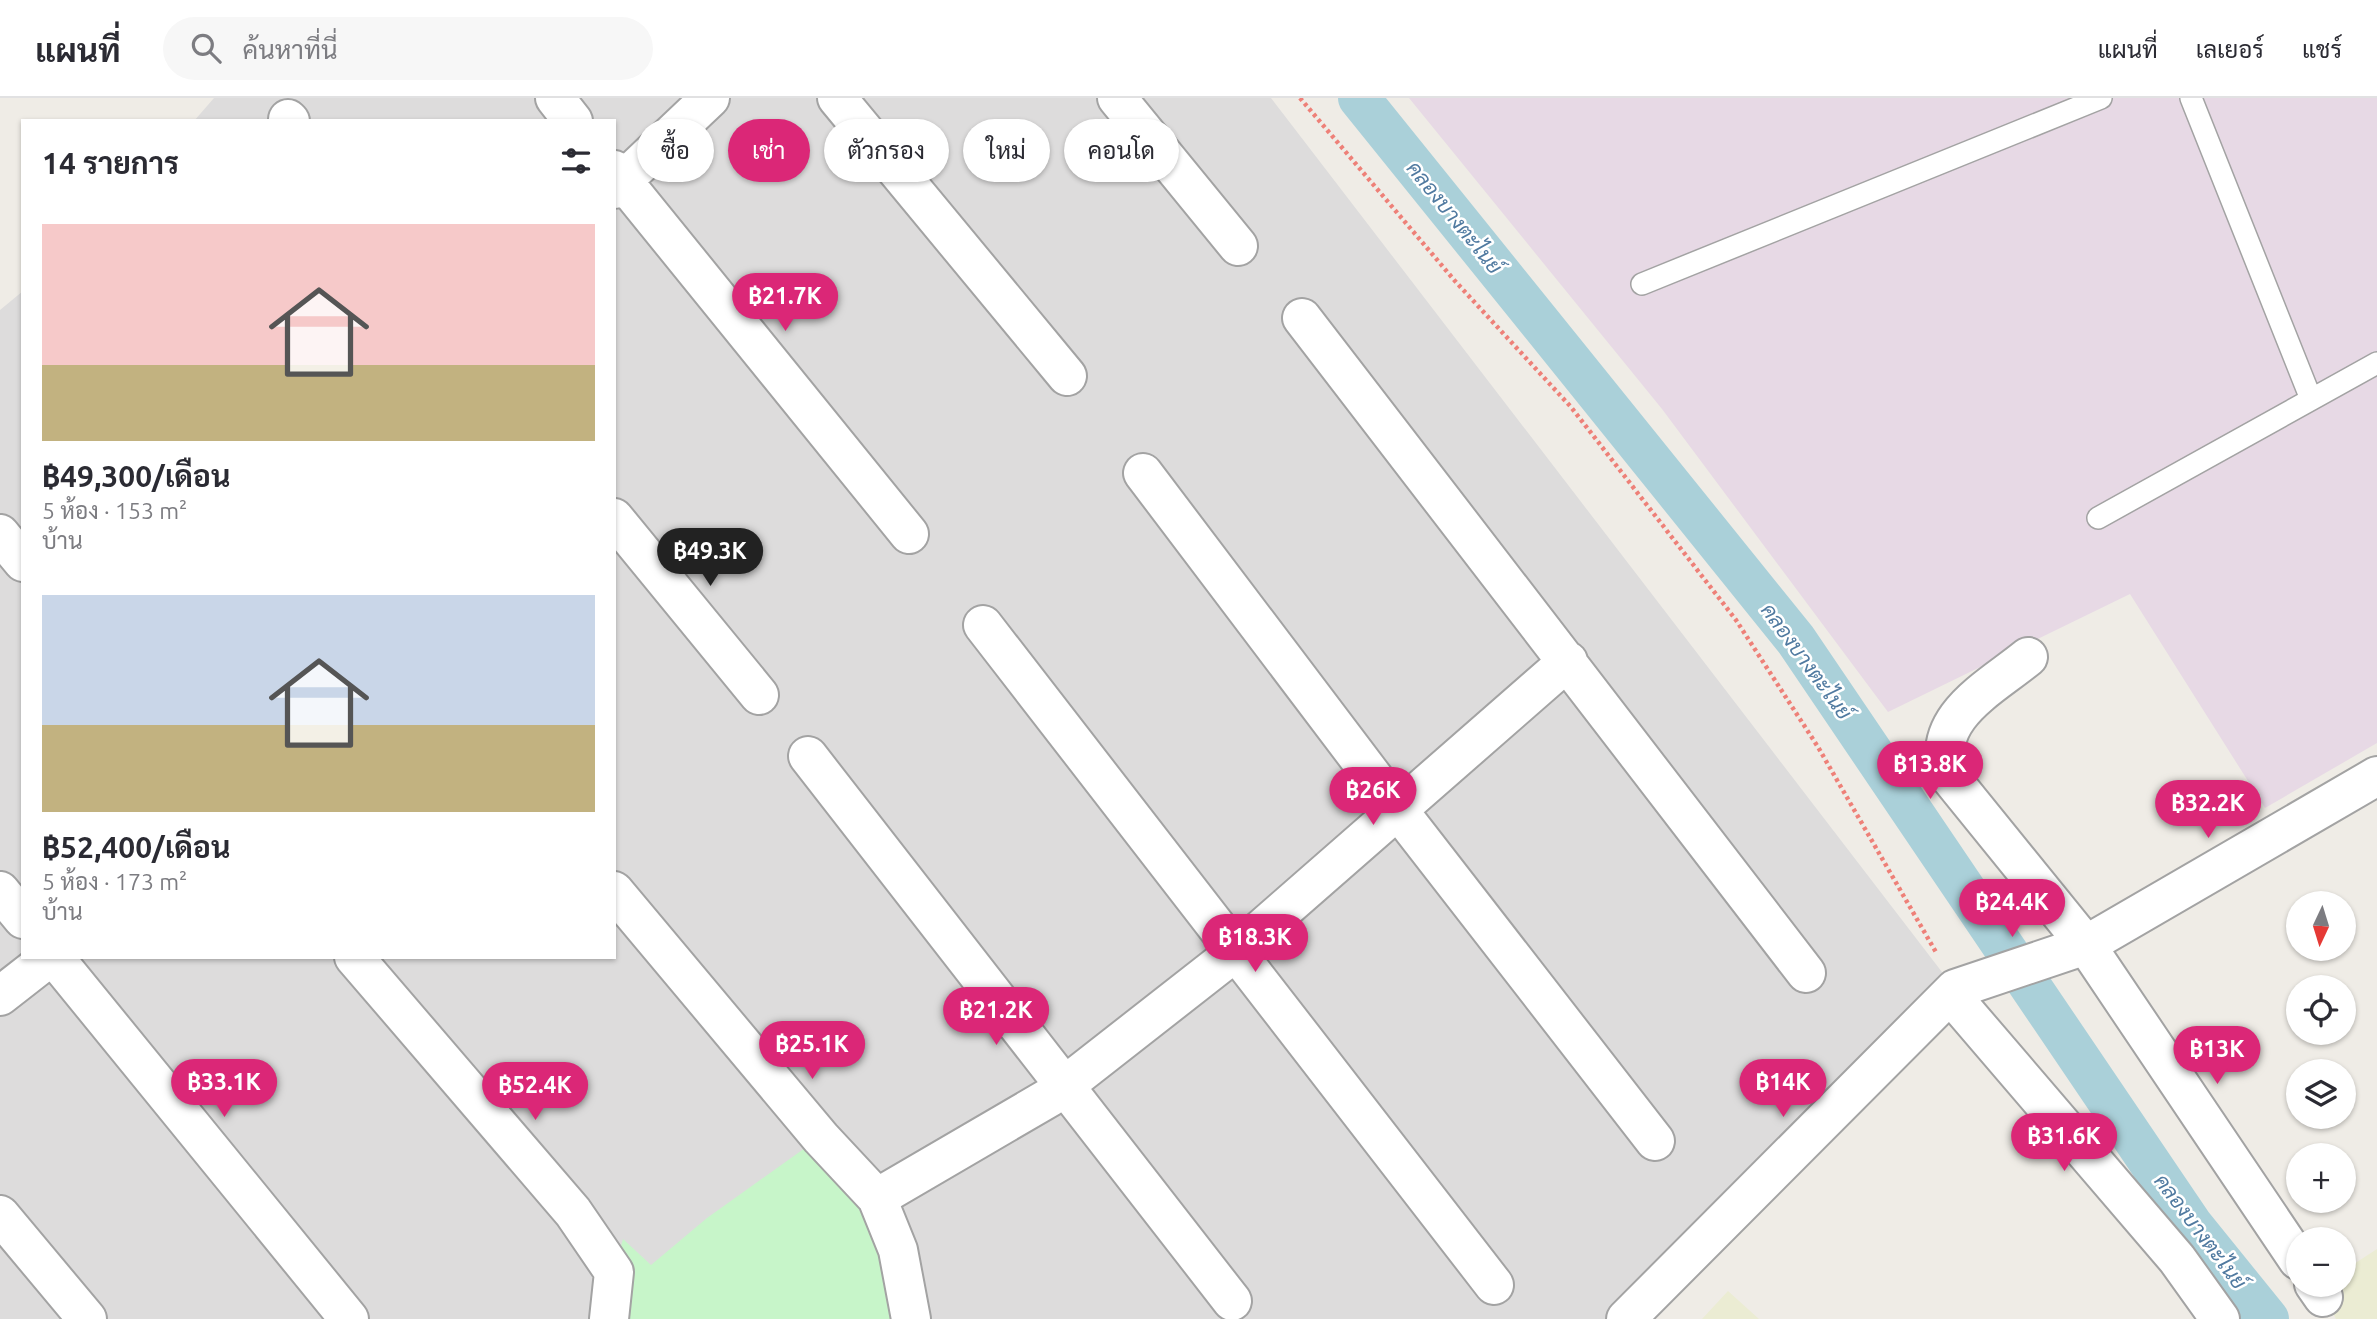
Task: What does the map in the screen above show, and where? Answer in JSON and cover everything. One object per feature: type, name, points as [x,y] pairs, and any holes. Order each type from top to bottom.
[{"type":"street","points":[[555,98],[571,119]]},
{"type":"street","points":[[710,98],[617,180],[909,534]]},
{"type":"street","points":[[837,98],[1068,376]]},
{"type":"street","points":[[1117,98],[1238,246]]},
{"type":"street","points":[[1302,318],[1806,973]]},
{"type":"street","points":[[1143,473],[1398,810],[1655,1141]]},
{"type":"street","points":[[616,520],[759,695]]},
{"type":"street","points":[[0,534],[21,560]]},
{"type":"street","points":[[983,625],[1234,953],[1494,1285]]},
{"type":"street","points":[[2028,657],[1960,712],[1947,733],[1943,758],[1949,776],[2286,1243]]},
{"type":"street","points":[[877,1198],[1050,1097],[1234,953],[1568,661]]},
{"type":"street","points":[[808,756],[1232,1301]]},
{"type":"street","points":[[1626,1319],[1962,988],[2074,950],[2377,776]]},
{"type":"street","points":[[0,891],[21,917]]},
{"type":"street","points":[[616,893],[821,1138],[877,1198],[898,1250],[911,1319]]},
{"type":"street","points":[[0,996],[49,959]]},
{"type":"street","points":[[54,959],[349,1319]]},
{"type":"street","points":[[356,959],[573,1212],[614,1272],[608,1319]]},
{"type":"street","points":[[1962,988],[2177,1259],[2220,1319]]},
{"type":"street","points":[[0,1215],[87,1319]]},
{"type":"lane","points":[[1642,284],[2101,98]]},
{"type":"lane","points":[[2191,98],[2311,400]]},
{"type":"lane","points":[[2098,518],[2377,363]]},
{"type":"path","points":[[1300,98],[1455,281],[1571,407],[1736,620],[1818,747],[1962,988]]},
{"type":"shaded area","points":[[214,98],[1271,98],[1955,989],[1626,1319],[0,1319],[0,310],[21,293],[21,959],[616,959],[616,119],[196,119]]},
{"type":"shaded area","points":[[1409,98],[2377,98],[2377,743],[2265,808],[2130,594],[1888,712],[1662,409]]},
{"type":"green space","points":[[819,1138],[867,1192],[903,1319],[601,1319],[623,1239],[651,1265],[707,1218]]},
{"type":"green space","points":[[2377,1249],[2377,1319],[2336,1319],[2324,1297],[2356,1297],[2356,1263]]},
{"type":"green space","points":[[1728,1291],[1759,1319],[1702,1319]]},
{"type":"waterway","name":"คลองบางตะไนย์","points":[[1359,98],[1796,640],[2192,1225],[2268,1319]]}]
